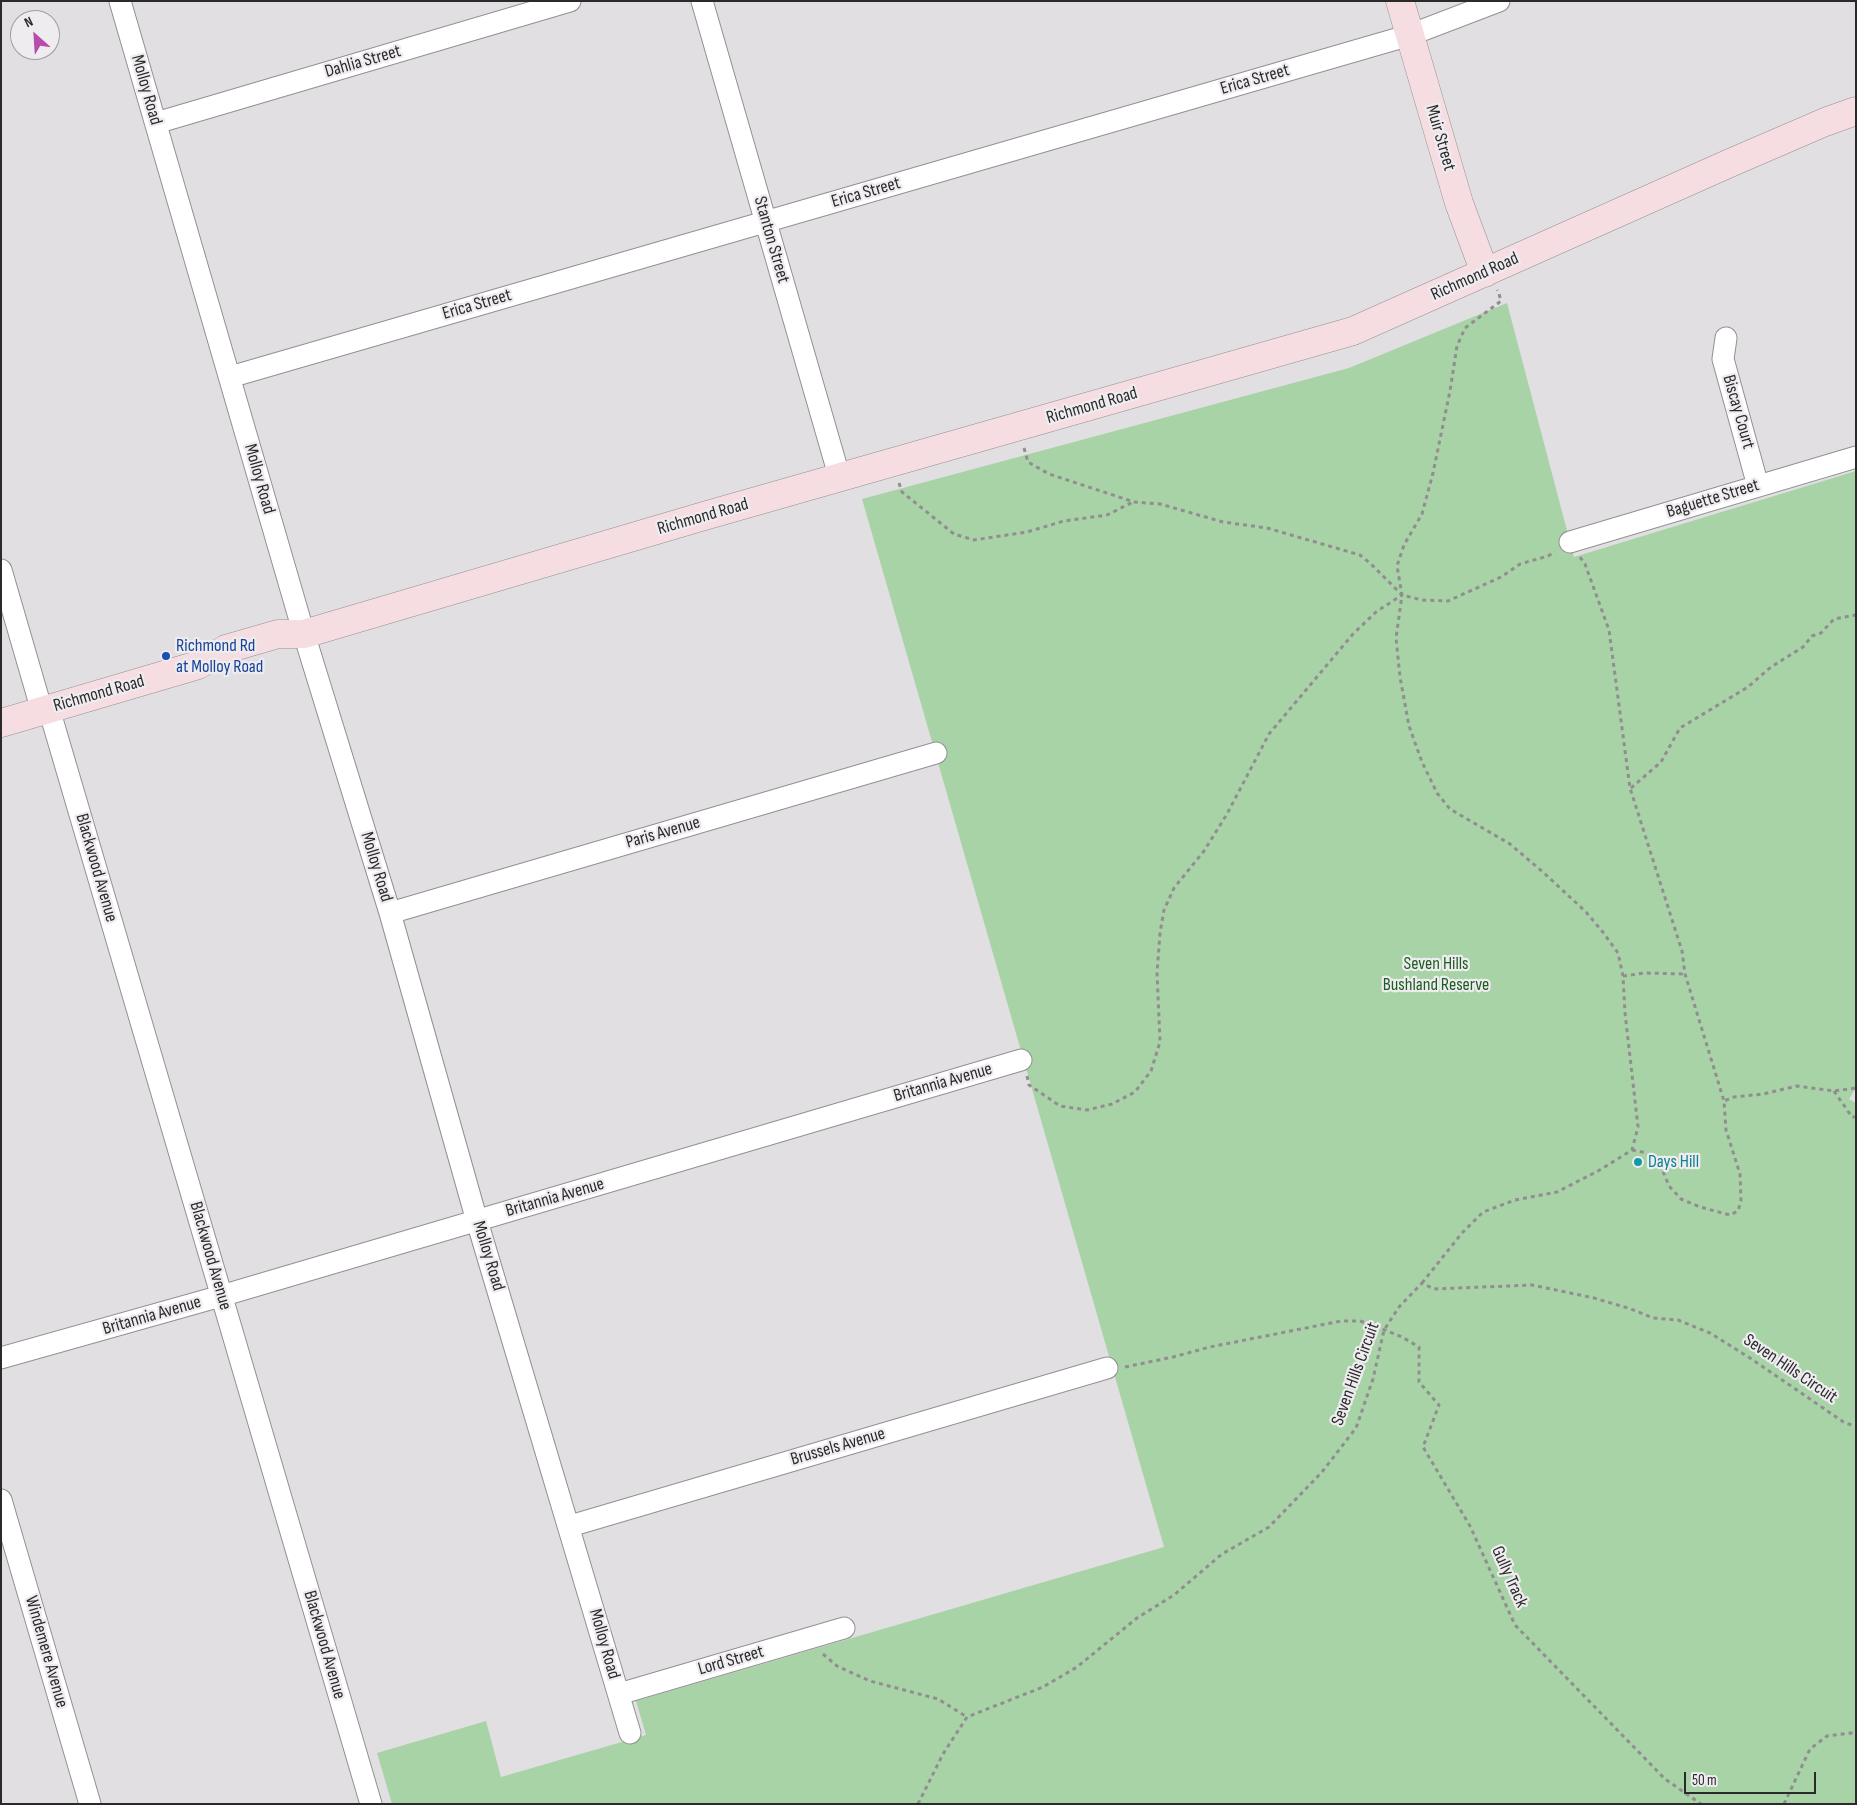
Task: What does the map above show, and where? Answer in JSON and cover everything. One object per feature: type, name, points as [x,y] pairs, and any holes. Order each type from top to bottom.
[{"type":"main road","name":"Muir Street","points":[[1400,1],[1459,203],[1485,273]]},
{"type":"main road","name":"Richmond Road","points":[[1,723],[198,665],[230,664],[258,656],[284,648],[304,634],[695,519],[1353,331],[1747,155],[1856,111]]},
{"type":"street","name":"Molloy Road","points":[[120,1],[304,634],[390,913],[477,1221],[570,1526],[630,1733]]},
{"type":"street","name":"Dahlia Street","points":[[156,123],[570,1]]},
{"type":"street","name":"Stanton Street","points":[[702,1],[840,479]]},
{"type":"street","name":"Erica Street","points":[[230,377],[1410,35],[1499,1]]},
{"type":"street","name":"Biscay Court","points":[[1726,338],[1723,359],[1758,486]]},
{"type":"street","name":"Baguette Street","points":[[1570,542],[1856,457]]},
{"type":"street","name":"Blackwood Avenue","points":[[1,570],[46,710],[371,1804]]},
{"type":"street","name":"Paris Avenue","points":[[390,913],[936,753]]},
{"type":"street","name":"Britannia Avenue","points":[[1,1358],[221,1296],[1021,1060]]},
{"type":"street","name":"Brussels Avenue","points":[[570,1526],[1107,1368]]},
{"type":"street","name":"Windemere Avenue","points":[[1,1500],[90,1804]]},
{"type":"street","name":"Lord Street","points":[[619,1694],[844,1628]]},
{"type":"path","points":[[1485,273],[1499,294],[1501,301],[1465,328],[1457,346],[1450,391],[1425,506],[1404,545],[1398,566],[1402,595],[1396,638],[1409,726],[1422,762],[1437,793],[1450,809],[1510,844],[1544,872],[1586,912],[1618,953],[1623,976],[1624,1013],[1638,1127],[1632,1150]]},
{"type":"path","points":[[1024,448],[1028,462],[1049,474],[1134,502],[1160,504],[1223,522],[1267,528],[1360,555],[1402,595],[1422,600],[1448,601],[1501,577],[1520,564],[1548,556],[1570,542],[1586,564],[1609,630],[1630,788],[1682,951],[1685,974],[1724,1101],[1726,1130],[1740,1174],[1741,1201],[1738,1211],[1730,1215],[1700,1207],[1682,1199],[1669,1186],[1662,1169],[1646,1153],[1632,1150],[1557,1192],[1515,1200],[1483,1212],[1462,1233],[1422,1284]]},
{"type":"path","points":[[899,483],[902,492],[954,534],[974,540],[1027,532],[1064,521],[1107,515],[1134,502]]},
{"type":"path","points":[[1021,1060],[1030,1085],[1060,1106],[1087,1110],[1112,1104],[1135,1092],[1151,1071],[1160,1042],[1157,974],[1160,933],[1164,910],[1174,888],[1204,851],[1227,814],[1269,734],[1353,634],[1376,612],[1402,595]]},
{"type":"path","points":[[1630,788],[1661,762],[1680,728],[1748,687],[1771,667],[1802,648],[1812,636],[1821,633],[1834,619],[1856,615]]},
{"type":"path","points":[[1623,976],[1645,973],[1685,974]]},
{"type":"path","points":[[1724,1101],[1734,1096],[1763,1094],[1797,1086],[1834,1091],[1856,1088]]},
{"type":"path","points":[[1834,1091],[1852,1117],[1856,1117]]},
{"type":"path","name":"Seven Hills Circuit","points":[[967,1716],[1043,1687],[1077,1667],[1137,1618],[1174,1595],[1222,1554],[1269,1527],[1322,1472],[1356,1428],[1373,1379],[1384,1330],[1399,1307],[1422,1284],[1434,1289],[1532,1284],[1594,1298],[1653,1318],[1678,1320],[1710,1333],[1845,1423],[1856,1426]]},
{"type":"path","points":[[1107,1368],[1120,1368],[1173,1357],[1210,1346],[1341,1321],[1360,1321],[1384,1330]]},
{"type":"path","name":"Gully Track","points":[[1384,1330],[1402,1337],[1419,1347],[1418,1382],[1439,1405],[1423,1447],[1470,1526],[1515,1625],[1665,1779],[1701,1804]]},
{"type":"path","points":[[805,1639],[837,1666],[870,1681],[938,1699],[967,1716],[944,1754],[918,1804]]},
{"type":"path","points":[[1784,1804],[1810,1749],[1827,1736],[1852,1733],[1856,1735]]},
{"type":"green space","name":"Seven Hills Bushland Reserve","points":[[1507,303],[1574,557],[1856,471],[1856,1088],[1849,1099],[1856,1103],[1856,1804],[392,1804],[377,1753],[486,1721],[501,1777],[646,1735],[636,1701],[1164,1547],[862,499],[1349,368]]},
{"type":"place","name":"Richmond Rd at Molloy Road","points":[[166,656]]},
{"type":"place","name":"Days Hill","points":[[1638,1162]]}]
